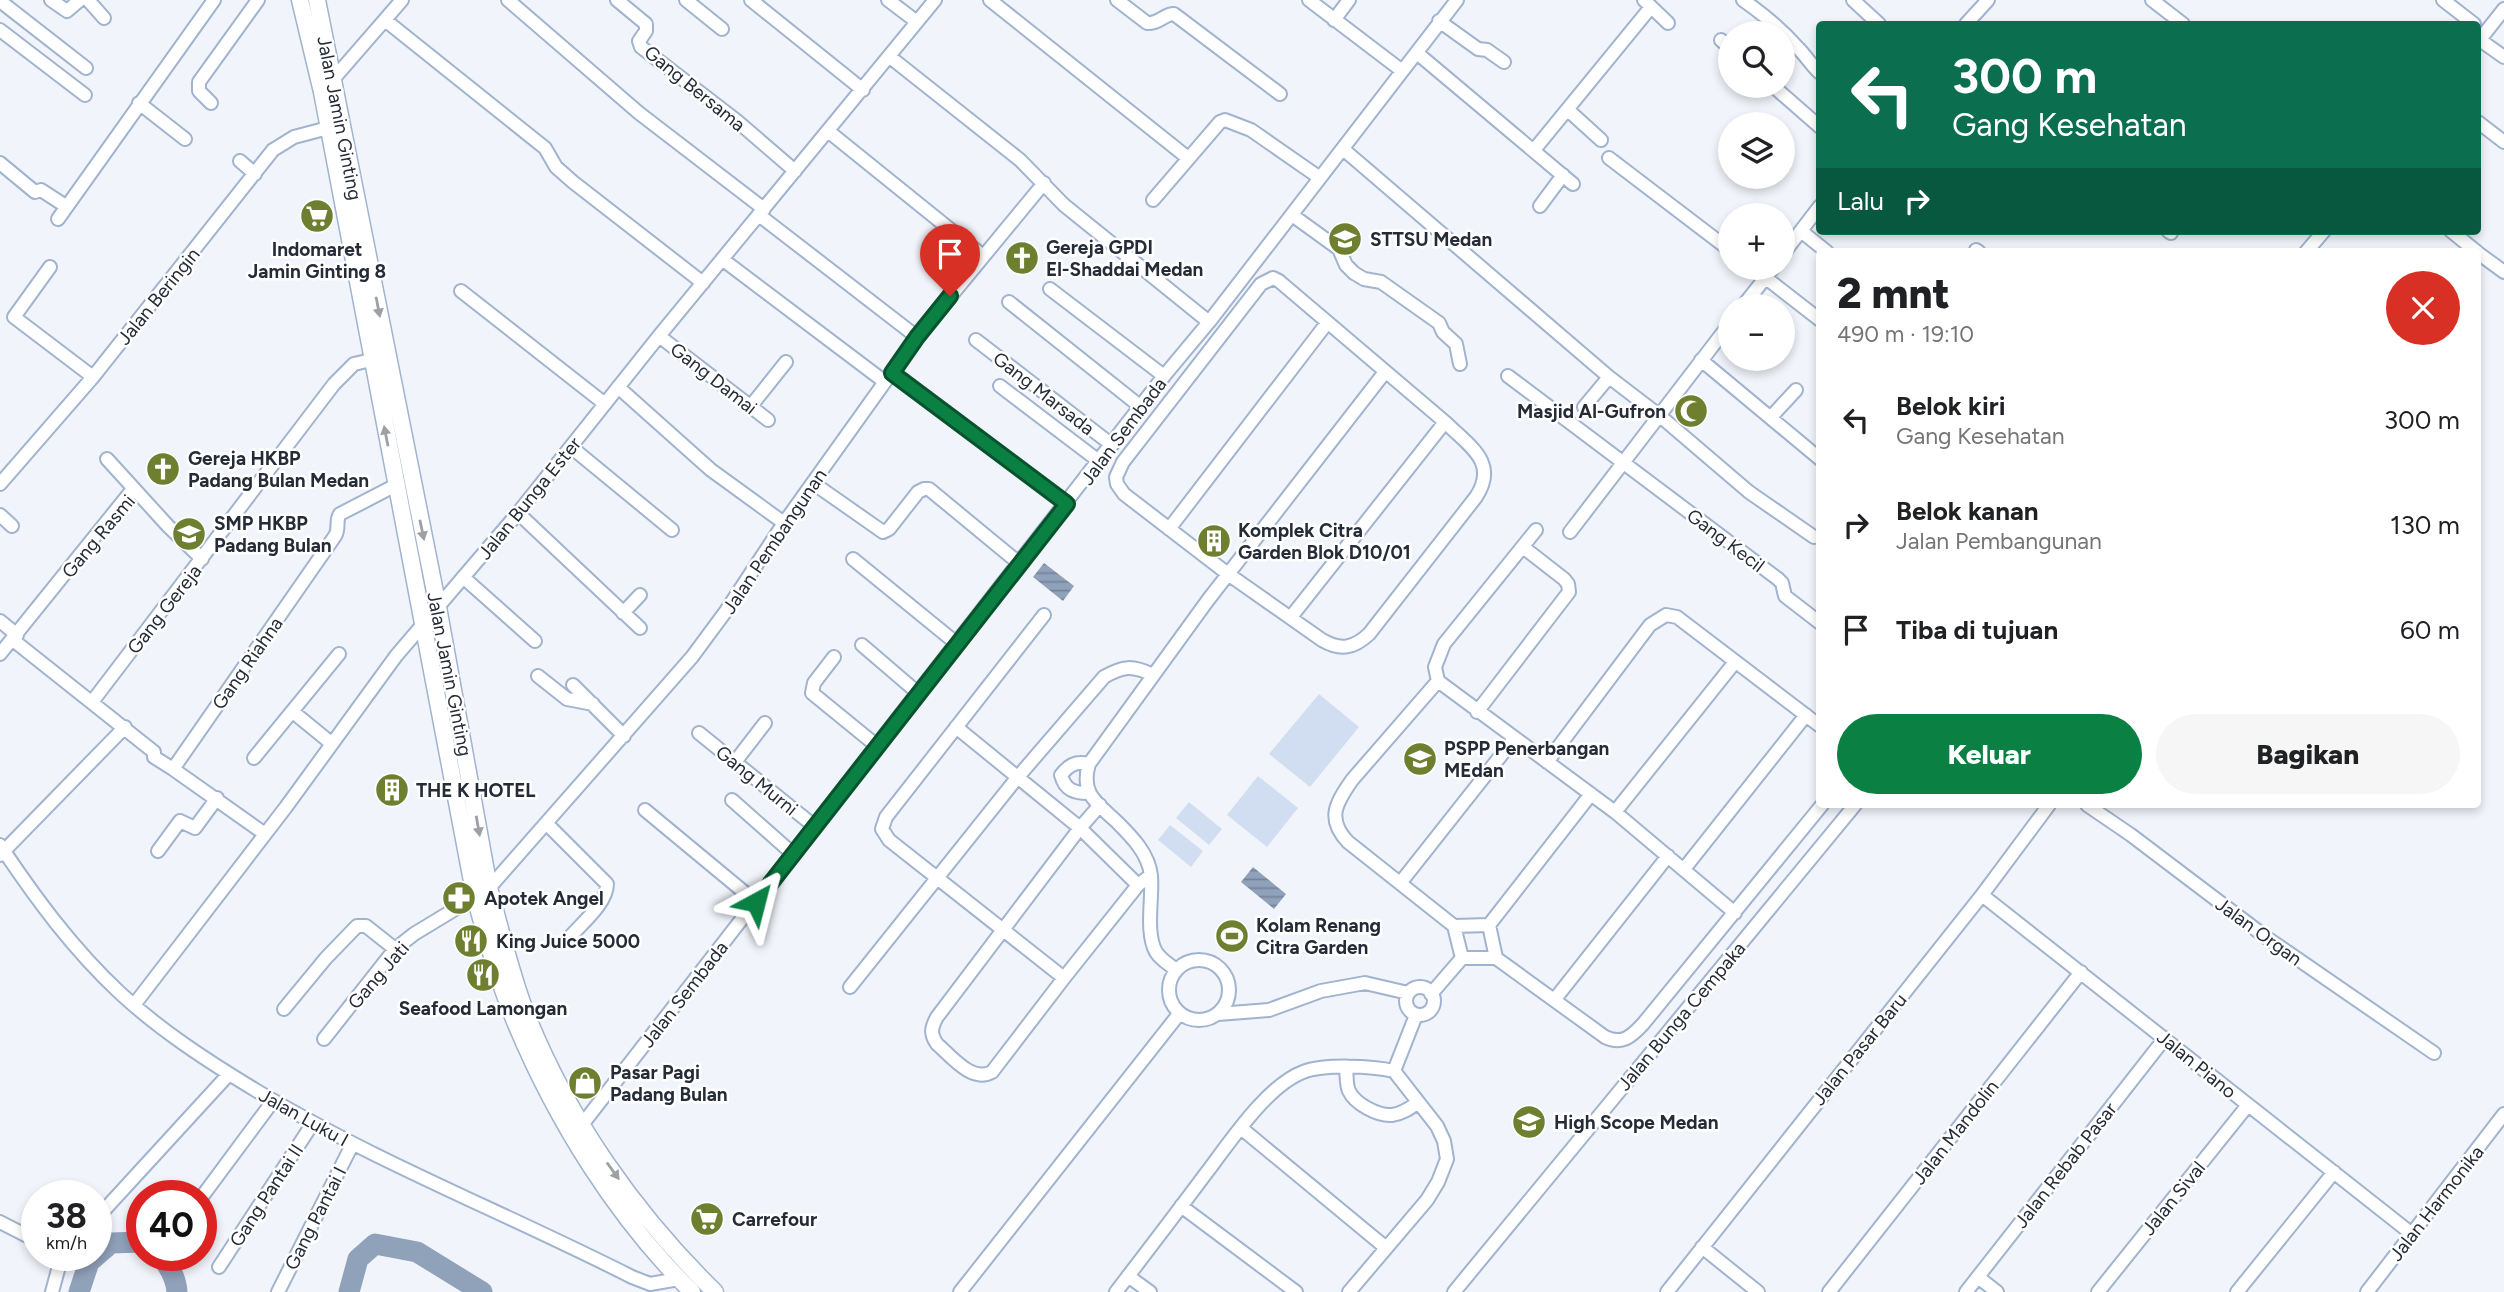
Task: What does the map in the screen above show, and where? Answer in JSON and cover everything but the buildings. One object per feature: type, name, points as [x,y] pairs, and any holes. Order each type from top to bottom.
[{"type":"main road","name":"Jalan Jamin Ginting","points":[[300,0],[322,92],[474,897],[516,1023],[555,1105],[612,1197],[692,1292]]},
{"type":"main road","name":"Jalan Jamin Ginting","points":[[317,0],[438,607],[489,888],[526,1013],[544,1057],[581,1126],[645,1214],[689,1267],[715,1292]]},
{"type":"street","points":[[51,0],[65,11],[80,0]]},
{"type":"street","points":[[88,0],[104,18]]},
{"type":"street","points":[[58,219],[214,0]]},
{"type":"street","points":[[211,103],[199,91],[199,82],[258,0]]},
{"type":"street","points":[[322,92],[402,0]]},
{"type":"street","points":[[508,0],[639,113],[917,337]]},
{"type":"street","name":"Gang Bersama","points":[[617,0],[646,24],[646,31],[639,41],[642,47],[795,171]]},
{"type":"street","points":[[686,0],[722,29]]},
{"type":"street","points":[[751,0],[863,90]]},
{"type":"street","points":[[888,0],[917,22]]},
{"type":"street","name":"Jalan Bunga Ester","points":[[134,1005],[422,624],[518,513],[659,336],[935,0]]},
{"type":"street","points":[[990,0],[1188,158]]},
{"type":"street","points":[[1117,0],[1147,23],[1158,22],[1168,14],[1174,14],[1280,94]]},
{"type":"street","points":[[1309,0],[1401,70]]},
{"type":"street","points":[[1334,20],[1349,0]]},
{"type":"street","name":"Jalan Sembada","points":[[581,1126],[1457,0]]},
{"type":"street","points":[[1743,0],[1785,34],[1816,70]]},
{"type":"street","points":[[1853,0],[1876,21]]},
{"type":"street","points":[[1969,21],[1987,0]]},
{"type":"street","points":[[2152,0],[2179,21]]},
{"type":"street","points":[[2444,0],[2466,21]]},
{"type":"street","points":[[0,1],[86,68]]},
{"type":"street","points":[[1534,150],[1568,110],[1647,4],[1668,23]]},
{"type":"street","points":[[2481,31],[2504,9]]},
{"type":"street","points":[[385,20],[545,148],[556,167],[573,182],[703,283]]},
{"type":"street","points":[[1439,21],[1478,49],[1487,50],[1504,62]]},
{"type":"street","points":[[0,30],[85,96]]},
{"type":"street","points":[[2481,35],[2504,57]]},
{"type":"street","points":[[1417,53],[1568,180],[1540,206]]},
{"type":"street","points":[[890,57],[1014,155],[1064,205],[1209,322]]},
{"type":"street","points":[[1787,98],[1816,124]]},
{"type":"street","points":[[139,103],[185,139]]},
{"type":"street","points":[[1568,110],[1601,140]]},
{"type":"street","points":[[1153,200],[1220,122],[1229,120],[1251,130],[1320,178]]},
{"type":"street","points":[[2481,124],[2504,142]]},
{"type":"street","name":"Jalan Beringin","points":[[0,485],[93,377],[281,144],[294,137],[328,128]]},
{"type":"street","points":[[828,131],[983,256]]},
{"type":"street","points":[[1343,149],[1609,377],[1660,416],[1749,492],[1814,537]]},
{"type":"street","points":[[1609,158],[1718,241]]},
{"type":"street","points":[[240,161],[255,174]]},
{"type":"street","points":[[0,163],[35,192],[41,190],[61,203]]},
{"type":"street","name":"Jalan Pembangunan","points":[[489,888],[692,657],[917,337],[1044,183]]},
{"type":"street","points":[[1795,239],[1816,211]]},
{"type":"street","points":[[1292,215],[1339,249],[1346,265],[1354,273],[1364,279],[1381,282],[1439,324],[1455,344],[1460,364]]},
{"type":"street","points":[[1801,231],[1822,248]]},
{"type":"street","points":[[2456,235],[2473,248]]},
{"type":"street","points":[[2481,254],[2504,272]]},
{"type":"street","points":[[722,259],[1067,504]]},
{"type":"street","points":[[50,267],[14,317],[93,377]]},
{"type":"street","points":[[1273,278],[1279,281],[1385,372],[1445,422],[1482,461],[1485,467],[1485,482],[1369,634],[1350,647],[1340,647],[1322,640],[1228,575],[1120,489],[1116,477],[1123,463],[1266,280],[1273,278]]},
{"type":"street","points":[[1752,294],[1763,280]]},
{"type":"street","points":[[1777,280],[1816,316]]},
{"type":"street","points":[[1050,289],[1164,376]]},
{"type":"street","points":[[461,291],[606,404]]},
{"type":"street","points":[[1009,302],[1141,407]]},
{"type":"street","points":[[1169,530],[1327,323]]},
{"type":"street","name":"Gang Damai","points":[[659,336],[768,420]]},
{"type":"street","points":[[1570,532],[1718,338]]},
{"type":"street","name":"Gang Marsada","points":[[976,340],[1112,445]]},
{"type":"street","points":[[1701,359],[1816,456]]},
{"type":"street","name":"Gang Gereja","points":[[92,702],[334,384],[355,364],[372,360]]},
{"type":"street","points":[[751,406],[786,362]]},
{"type":"street","points":[[1088,793],[1086,774],[1089,764],[1228,575],[1385,372]]},
{"type":"street","name":"Gang Kecil","points":[[1508,376],[1777,579],[1782,583],[1785,596],[1816,620]]},
{"type":"street","points":[[1584,407],[1609,377]]},
{"type":"street","points":[[1000,386],[1100,461]]},
{"type":"street","points":[[618,387],[711,470],[784,523]]},
{"type":"street","points":[[1771,417],[1796,390]]},
{"type":"street","points":[[1291,617],[1445,422]]},
{"type":"street","points":[[571,447],[672,530]]},
{"type":"street","points":[[107,459],[133,489]]},
{"type":"street","points":[[813,483],[885,532],[918,492],[929,489],[1020,564]]},
{"type":"street","name":"Gang Riahna","points":[[173,769],[337,533],[339,516],[396,485]]},
{"type":"street","name":"Gang Rasmi","points":[[0,654],[133,489],[202,559]]},
{"type":"street","points":[[518,513],[640,628]]},
{"type":"street","points":[[0,515],[12,526]]},
{"type":"street","points":[[1536,530],[1444,644],[1435,667],[1438,681],[1615,812],[1735,913]]},
{"type":"street","points":[[1477,712],[1569,592],[1564,579],[1523,547]]},
{"type":"street","points":[[853,559],[956,643]]},
{"type":"street","points":[[463,578],[535,641]]},
{"type":"street","points":[[623,613],[640,595]]},
{"type":"street","points":[[1044,615],[886,817],[882,829],[888,840],[1063,978]]},
{"type":"street","points":[[1546,762],[1650,625],[1660,617],[1672,615],[1816,723]]},
{"type":"street","points":[[0,621],[15,638],[154,752],[154,757],[217,798],[265,834]]},
{"type":"street","points":[[862,645],[918,693]]},
{"type":"street","points":[[254,758],[339,654]]},
{"type":"street","points":[[834,657],[814,683],[812,693],[877,746]]},
{"type":"street","points":[[1615,812],[1735,662]]},
{"type":"street","points":[[850,987],[1017,778],[1104,677],[1120,668],[1140,669],[1153,675]]},
{"type":"street","points":[[537,676],[567,699],[593,704]]},
{"type":"street","points":[[1438,681],[1352,780],[1343,792],[1334,816],[1336,826],[1348,842],[1454,926],[1462,958]]},
{"type":"street","points":[[573,685],[624,736]]},
{"type":"street","points":[[293,712],[331,743]]},
{"type":"street","points":[[1684,869],[1806,715]]},
{"type":"street","points":[[735,762],[765,723]]},
{"type":"street","points":[[1,850],[125,727]]},
{"type":"street","points":[[956,727],[1080,828],[1138,886]]},
{"type":"street","name":"Gang Murni","points":[[699,733],[814,827]]},
{"type":"street","points":[[1401,882],[1514,739]]},
{"type":"street","points":[[1089,764],[1080,762],[1069,765],[1061,775],[1063,784],[1070,790],[1088,793],[1143,853],[1151,875],[1154,949],[1161,959],[1176,970]]},
{"type":"street","points":[[1496,958],[1489,925],[1591,794]]},
{"type":"street","points":[[158,851],[180,821],[195,828],[217,798]]},
{"type":"street","points":[[732,800],[793,854]]},
{"type":"street","points":[[1100,805],[937,1017],[932,1029],[933,1039],[969,1071],[983,1076],[997,1068],[1063,978],[1138,886],[1151,875]]},
{"type":"street","points":[[1462,958],[1496,958],[1605,1037],[1619,1041],[1627,1039],[1643,1024],[1820,808]]},
{"type":"street","name":"Jalan Bunga Cempaka","points":[[1454,1292],[1854,808]]},
{"type":"street","name":"Jalan Pasar Baru","points":[[1667,1292],[1982,895],[2047,808]]},
{"type":"street","name":"Jalan Organ","points":[[2091,808],[2267,938],[2434,1053]]},
{"type":"street","points":[[645,810],[756,902]]},
{"type":"street","points":[[547,824],[607,884],[607,891],[602,899],[570,937]]},
{"type":"street","name":"Jalan Luku I","points":[[1,850],[30,891],[80,952],[134,1005],[189,1048],[229,1074],[352,1144],[641,1282],[659,1284],[679,1279]]},
{"type":"street","points":[[1555,999],[1668,856]]},
{"type":"street","name":"Jalan Piano","points":[[1982,895],[2412,1234]]},
{"type":"street","name":"Gang Jati","points":[[324,1039],[395,949],[474,897]]},
{"type":"street","points":[[1454,926],[1489,925]]},
{"type":"street","points":[[284,1009],[326,958],[357,926],[366,926],[395,949]]},
{"type":"street","points":[[1408,993],[1408,1009],[1416,1015],[1422,1015],[1431,1009],[1432,994],[1462,958]]},
{"type":"street","points":[[1199,960],[1211,962],[1221,969],[1228,980],[1230,992],[1226,1004],[1218,1014],[1209,1020],[1198,1021],[1179,1014],[1172,1007],[1168,988],[1176,970],[1186,962],[1199,960]]},
{"type":"street","name":"Jalan Mandolin","points":[[1829,1292],[2081,972]]},
{"type":"street","points":[[1218,1014],[1269,1010],[1321,991],[1366,983],[1408,993],[1418,987],[1432,994]]},
{"type":"street","points":[[960,1292],[1179,1014]]},
{"type":"street","points":[[1394,1071],[1416,1015]]},
{"type":"street","name":"Jalan Rebab Pasar","points":[[1966,1292],[2165,1038]]},
{"type":"street","points":[[1116,1292],[1241,1128],[1276,1089],[1291,1078],[1320,1067],[1363,1066],[1394,1071],[1402,1078],[1417,1103],[1437,1125],[1444,1141],[1447,1159],[1427,1200],[1349,1292]]},
{"type":"street","points":[[1346,1068],[1348,1090],[1359,1102],[1373,1111],[1391,1115],[1406,1111],[1417,1103]]},
{"type":"street","points":[[112,1202],[229,1074]]},
{"type":"street","points":[[214,1180],[273,1101]]},
{"type":"street","name":"Jalan Sival","points":[[2098,1292],[2248,1105]]},
{"type":"street","name":"Jalan Harmonika","points":[[2367,1292],[2504,1114]]},
{"type":"street","name":"Gang Pantai II","points":[[219,1267],[313,1124]]},
{"type":"street","points":[[1241,1128],[1385,1247]]},
{"type":"street","name":"Gang Pantai I","points":[[278,1292],[352,1144]]},
{"type":"street","points":[[2237,1292],[2334,1172]]},
{"type":"street","points":[[1181,1206],[1296,1292]]},
{"type":"street","points":[[0,1222],[21,1233]]},
{"type":"street","points":[[1702,1247],[1758,1292]]},
{"type":"street","points":[[52,1292],[58,1271]]},
{"type":"street","points":[[1128,1276],[1150,1292]]},
{"type":"street","points":[[1978,1277],[1997,1292]]},
{"type":"shaded area","points":[[1044,563],[1074,586],[1063,601],[1033,577]]},
{"type":"shaded area","points":[[1319,694],[1359,727],[1310,787],[1269,754]]},
{"type":"shaded area","points":[[1258,776],[1298,808],[1267,847],[1227,815]]},
{"type":"shaded area","points":[[1189,802],[1222,829],[1209,845],[1176,818]]},
{"type":"shaded area","points":[[1170,825],[1203,851],[1191,867],[1158,840]]},
{"type":"shaded area","points":[[1253,867],[1286,894],[1274,909],[1241,882]]},
{"type":"waterway","points":[[79,1292],[89,1262],[111,1243],[126,1243]]},
{"type":"waterway","points":[[349,1292],[358,1259],[375,1244],[417,1252],[482,1292]]},
{"type":"waterway","points":[[171,1271],[177,1292]]},
{"type":"place","name":"Indomaret Jamin Ginting 8","points":[[317,216]]},
{"type":"place","name":"STTSU Medan","points":[[1345,239]]},
{"type":"place","name":"Gereja GPDI El-Shaddai Medan","points":[[1022,258]]},
{"type":"place","name":"Masjid Al-Gufron","points":[[1691,411]]},
{"type":"place","name":"Gereja HKBP Padang Bulan Medan","points":[[163,469]]},
{"type":"place","name":"SMP HKBP Padang Bulan","points":[[189,534]]},
{"type":"place","name":"Komplek Citra Garden Blok D10/01","points":[[1214,541]]},
{"type":"place","name":"PSPP Penerbangan MEdan","points":[[1420,759]]},
{"type":"place","name":"THE K HOTEL","points":[[392,790]]},
{"type":"place","name":"Apotek Angel","points":[[459,898]]},
{"type":"place","name":"Kolam Renang Citra Garden","points":[[1232,936]]},
{"type":"place","name":"King Juice 5000","points":[[471,941]]},
{"type":"place","name":"Seafood Lamongan","points":[[483,975]]},
{"type":"place","name":"Pasar Pagi Padang Bulan","points":[[585,1083]]},
{"type":"place","name":"High Scope Medan","points":[[1529,1122]]},
{"type":"place","name":"Carrefour","points":[[707,1219]]},
{"type":"route","points":[[756,902],[1067,504],[892,373],[950,296]]}]
